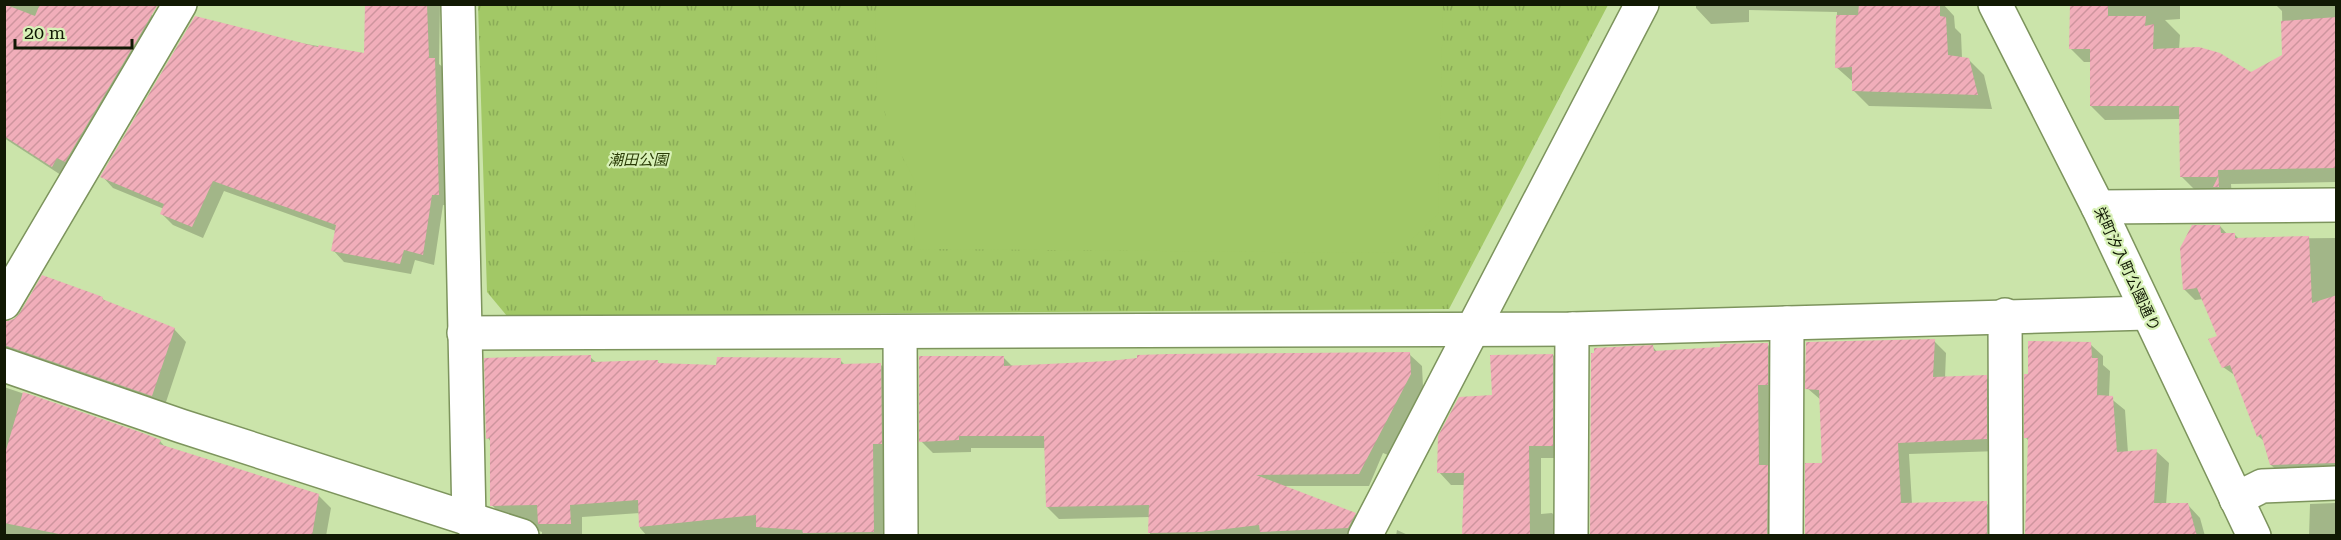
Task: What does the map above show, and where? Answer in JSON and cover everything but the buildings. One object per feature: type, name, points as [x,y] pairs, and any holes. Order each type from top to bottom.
[{"type":"street","points":[[4,303],[180,4]]},
{"type":"street","points":[[458,4],[469,520]]},
{"type":"street","points":[[1365,536],[1470,330],[1642,4]]},
{"type":"street","name":"栄町汐入町公園通り","points":[[1995,4],[2098,207],[2254,536]]},
{"type":"street","points":[[2098,207],[2337,205]]},
{"type":"street","points":[[465,333],[1572,329],[2006,315],[2147,313]]},
{"type":"street","points":[[2006,315],[2006,536]]},
{"type":"street","points":[[1786,536],[1787,323]]},
{"type":"street","points":[[1571,536],[1572,329]]},
{"type":"street","points":[[900,332],[901,536]]},
{"type":"street","points":[[4,365],[522,536]]},
{"type":"street","points":[[2236,499],[2262,486],[2337,483]]},
{"type":"green space","name":"潮田公園","points":[[478,5],[1608,5],[1449,309],[507,316],[487,292]]},
{"type":"green space","points":[[877,5],[1443,5],[1438,214],[1398,253],[914,249],[916,183],[895,143],[877,89],[875,17]]}]
